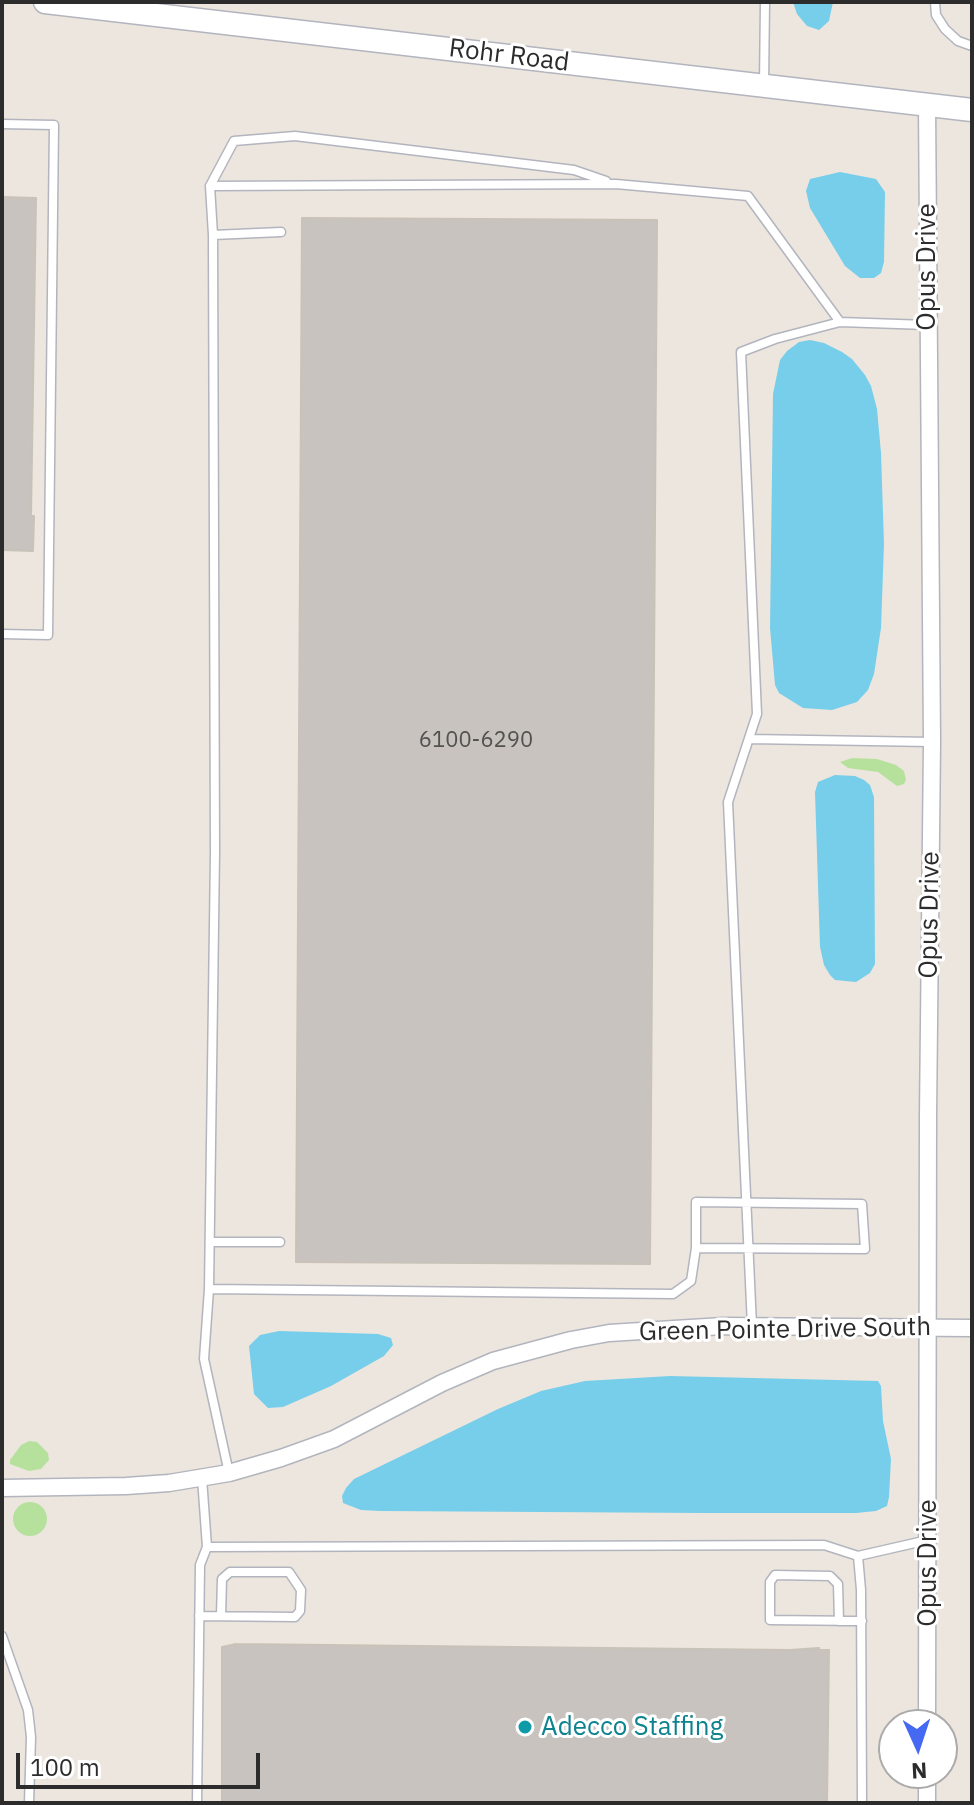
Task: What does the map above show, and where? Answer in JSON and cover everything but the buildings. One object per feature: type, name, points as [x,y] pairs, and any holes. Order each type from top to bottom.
[{"type":"street","name":"Rohr Road","points":[[45,2],[144,8],[972,110]]},
{"type":"street","name":"Opus Drive","points":[[927,105],[932,742],[927,1709]]},
{"type":"street","name":"Green Pointe Drive South","points":[[2,1488],[101,1488],[169,1483],[229,1473],[334,1439],[442,1383],[493,1361],[609,1333],[752,1326],[972,1328]]},
{"type":"lane","points":[[764,86],[765,2]]},
{"type":"lane","points":[[935,2],[936,15],[945,29],[958,41],[972,46]]},
{"type":"lane","points":[[2,124],[54,125],[48,635],[2,634]]},
{"type":"lane","points":[[229,1473],[204,1359],[209,1289],[215,852],[213,235],[210,186],[234,141],[295,136],[574,170],[616,184]]},
{"type":"lane","points":[[210,186],[616,184],[748,196],[840,322]]},
{"type":"lane","points":[[213,235],[281,232]]},
{"type":"lane","points":[[752,1326],[728,802],[757,714],[741,352],[775,339],[840,322],[927,325]]},
{"type":"lane","points":[[749,739],[932,742]]},
{"type":"lane","points":[[209,1289],[673,1294],[691,1281],[696,1248],[696,1202],[862,1204],[865,1249],[696,1248]]},
{"type":"lane","points":[[210,1242],[280,1242]]},
{"type":"lane","points":[[197,1803],[200,1565],[207,1547],[202,1478]]},
{"type":"lane","points":[[207,1547],[824,1545],[858,1556],[929,1540]]},
{"type":"lane","points":[[858,1556],[862,1621],[862,1803]]},
{"type":"lane","points":[[199,1616],[295,1617],[300,1611],[301,1590],[289,1572],[230,1572],[222,1579],[221,1616]]},
{"type":"lane","points":[[839,1621],[838,1584],[830,1576],[775,1575],[770,1582],[770,1620],[839,1621],[862,1621]]},
{"type":"lane","points":[[2,1636],[28,1710],[31,1737],[29,1803]]},
{"type":"green space","points":[[852,758],[877,759],[896,765],[904,771],[906,780],[897,786],[878,772],[848,768],[840,762]]},
{"type":"green space","points":[[29,1441],[37,1442],[48,1453],[49,1460],[41,1469],[29,1471],[10,1464],[21,1445]]},
{"type":"green space","points":[[30,1502],[42,1507],[47,1519],[42,1531],[30,1536],[18,1531],[13,1519],[18,1507]]},
{"type":"water","points":[[793,2],[833,2],[829,21],[819,30],[807,26],[797,14]]},
{"type":"water","points":[[840,172],[876,179],[885,192],[884,262],[881,273],[874,278],[860,278],[845,266],[810,208],[806,191],[810,179]]},
{"type":"water","points":[[810,340],[842,352],[865,375],[877,409],[881,453],[884,544],[881,628],[874,674],[868,690],[857,702],[832,710],[803,708],[779,693],[775,685],[770,628],[773,394],[780,360],[799,342]]},
{"type":"water","points":[[835,775],[855,776],[864,780],[870,785],[874,797],[875,964],[870,973],[856,982],[835,980],[824,965],[820,947],[815,792],[818,782]]},
{"type":"water","points":[[279,1331],[378,1334],[391,1338],[393,1345],[384,1356],[331,1386],[283,1407],[268,1408],[254,1394],[249,1346],[260,1335]]},
{"type":"water","points":[[670,1376],[878,1381],[891,1459],[887,1506],[876,1511],[856,1513],[702,1513],[380,1511],[361,1510],[343,1503],[342,1496],[354,1479],[541,1391],[585,1381]]},
{"type":"place","name":"Adecco Staffing","points":[[525,1727]]}]
